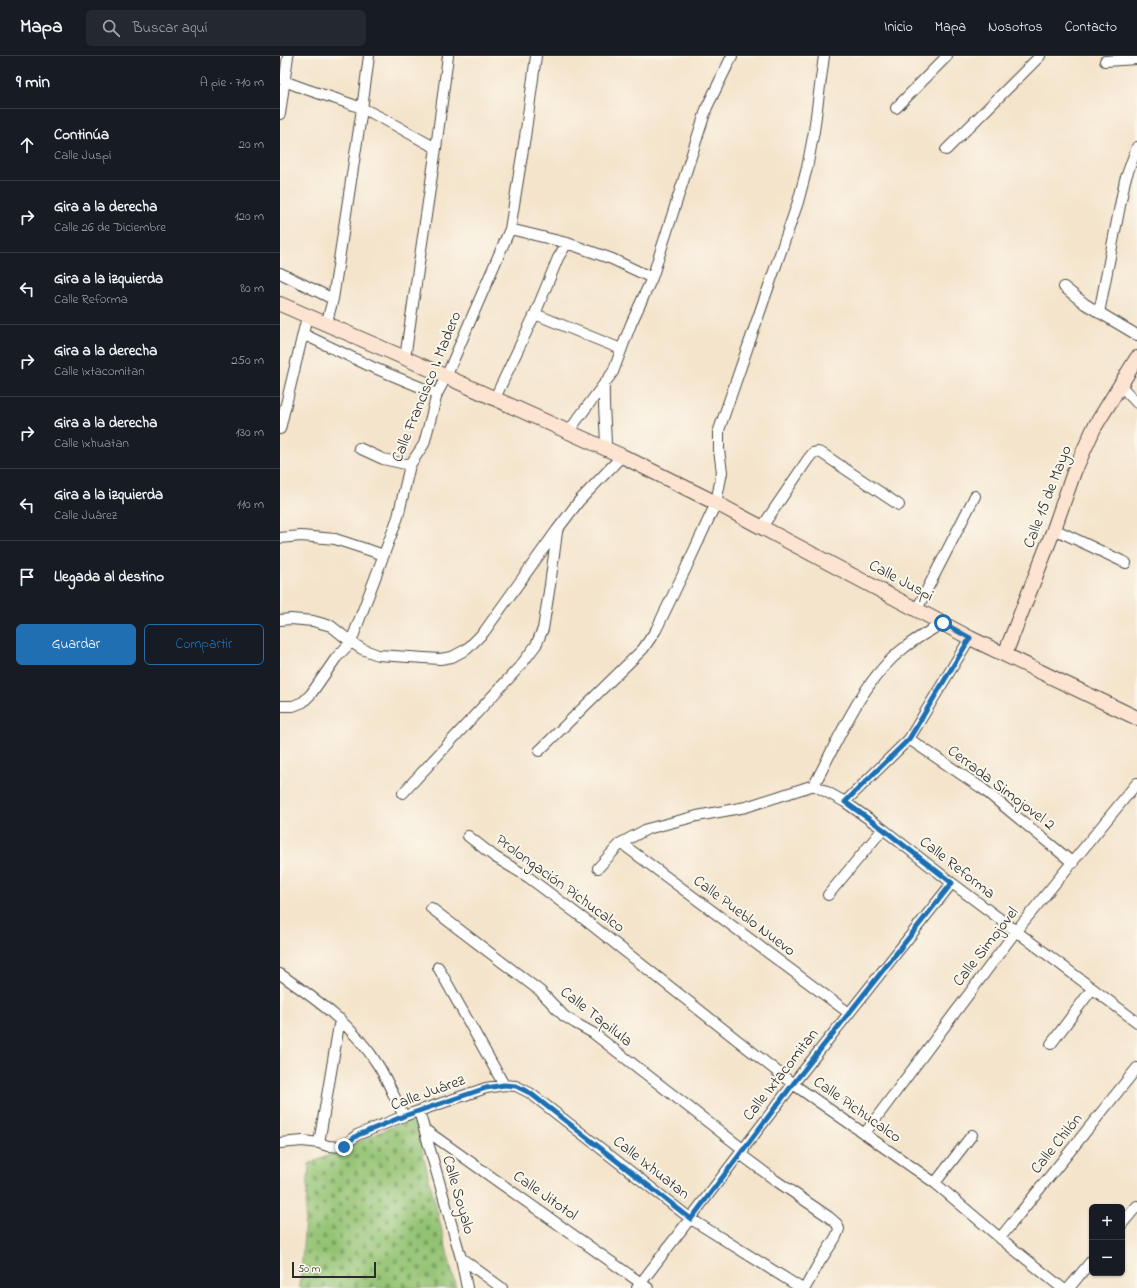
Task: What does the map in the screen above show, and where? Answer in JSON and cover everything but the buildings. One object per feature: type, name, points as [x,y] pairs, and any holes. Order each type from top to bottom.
[{"type":"street","points":[[280,114],[283,80],[288,56]]},
{"type":"street","points":[[326,325],[333,299],[369,56]]},
{"type":"street","points":[[405,358],[448,56]]},
{"type":"street","name":"Calle Francisco I. Madero","points":[[280,706],[293,706],[304,702],[336,658],[351,642],[398,517],[410,465],[424,444],[437,394],[446,377],[510,229],[536,56]]},
{"type":"street","points":[[568,432],[613,372],[631,324],[652,278],[707,107],[732,56]]},
{"type":"street","points":[[539,751],[643,649],[656,630],[716,502],[722,472],[719,450],[720,430],[798,202],[807,168],[814,131],[824,56]]},
{"type":"street","points":[[896,108],[947,56]]},
{"type":"street","points":[[946,150],[1040,56]]},
{"type":"street","points":[[1105,61],[1137,59]]},
{"type":"street","points":[[283,80],[309,91],[340,100],[362,109],[436,148]]},
{"type":"street","points":[[1100,313],[1125,180],[1137,147]]},
{"type":"street","points":[[510,229],[567,243],[612,259],[652,278]]},
{"type":"street","points":[[494,400],[535,314],[558,258],[567,243]]},
{"type":"street","points":[[280,273],[333,299]]},
{"type":"street","points":[[1064,287],[1085,304],[1137,335]]},
{"type":"street","name":"Calle Juspi","points":[[280,304],[307,317],[405,358],[494,400],[622,456],[716,502],[970,638],[1137,718]]},
{"type":"street","points":[[535,314],[622,349]]},
{"type":"street","points":[[280,429],[307,317]]},
{"type":"street","points":[[303,334],[372,367],[437,394]]},
{"type":"street","name":"Calle 15 de Mayo","points":[[1005,654],[1054,529],[1074,472],[1094,428],[1137,358]]},
{"type":"street","points":[[604,385],[603,407],[606,429],[606,449]]},
{"type":"street","points":[[1120,385],[1137,403]]},
{"type":"street","points":[[359,448],[383,459],[410,465]]},
{"type":"street","points":[[762,527],[808,459],[813,453],[818,452],[899,505]]},
{"type":"street","points":[[280,620],[291,619],[313,621],[331,626],[362,649],[378,655],[440,660],[452,657],[467,649],[484,632],[579,501],[622,456]]},
{"type":"street","points":[[917,609],[975,496]]},
{"type":"street","points":[[1054,529],[1126,562]]},
{"type":"street","points":[[403,793],[512,675],[536,645],[542,629],[550,585],[557,530]]},
{"type":"street","points":[[280,538],[301,536],[335,539],[384,555]]},
{"type":"street","points":[[598,868],[621,843],[647,829],[697,816],[746,807],[814,785],[868,686],[903,648],[943,623]]},
{"type":"street","points":[[845,802],[909,739],[970,638]]},
{"type":"street","name":"Cerrada Simojovel 2","points":[[909,739],[983,789],[1073,863]]},
{"type":"street","name":"Calle Simojovel","points":[[864,1133],[1016,932],[1137,783]]},
{"type":"street","name":"Calle Reforma","points":[[814,785],[845,802],[883,829],[1016,932],[1137,1022]]},
{"type":"street","points":[[828,896],[883,829]]},
{"type":"street","name":"Prolongación Pichucalco","points":[[468,836],[496,857],[528,877],[634,957]]},
{"type":"street","name":"Calle Pueblo Nuevo","points":[[621,843],[849,1013]]},
{"type":"street","name":"Calle Ixtacomitan","points":[[642,1286],[793,1084],[952,883]]},
{"type":"street","name":"Calle Tapilula","points":[[431,908],[540,991],[564,1016],[592,1033],[775,1180],[837,1224],[839,1229],[836,1237],[805,1288]]},
{"type":"street","name":"Calle Pichucalco","points":[[634,957],[793,1084],[935,1183],[1062,1288]]},
{"type":"street","points":[[438,967],[504,1085]]},
{"type":"street","points":[[280,974],[318,1001],[340,1019],[356,1036],[378,1065],[404,1116]]},
{"type":"street","points":[[1051,1044],[1092,989]]},
{"type":"street","points":[[280,1143],[303,1141],[319,1143],[340,1019]]},
{"type":"street","name":"Calle Chilón","points":[[1000,1238],[1137,1068]]},
{"type":"street","name":"Calle Juárez","points":[[319,1143],[328,1146],[344,1147],[358,1135],[404,1116],[486,1088],[504,1085]]},
{"type":"street","name":"Calle Ixhuatan","points":[[504,1085],[516,1086],[530,1093],[691,1219],[801,1288]]},
{"type":"street","name":"Calle Soyalo","points":[[419,1111],[468,1288]]},
{"type":"street","name":"Calle Jitotol","points":[[424,1129],[642,1286]]},
{"type":"street","points":[[935,1183],[972,1135]]},
{"type":"street","points":[[1125,1220],[1137,1206]]},
{"type":"street","points":[[460,1258],[502,1288]]},
{"type":"street","points":[[1069,1288],[1089,1264]]},
{"type":"green space","points":[[414,1117],[456,1288],[300,1288],[309,1164]]},
{"type":"route","points":[[344,1147],[358,1135],[404,1116],[486,1088],[504,1085],[516,1086],[530,1093],[691,1219],[793,1084],[952,883],[883,829],[845,802],[909,739],[970,638],[943,623]]}]
